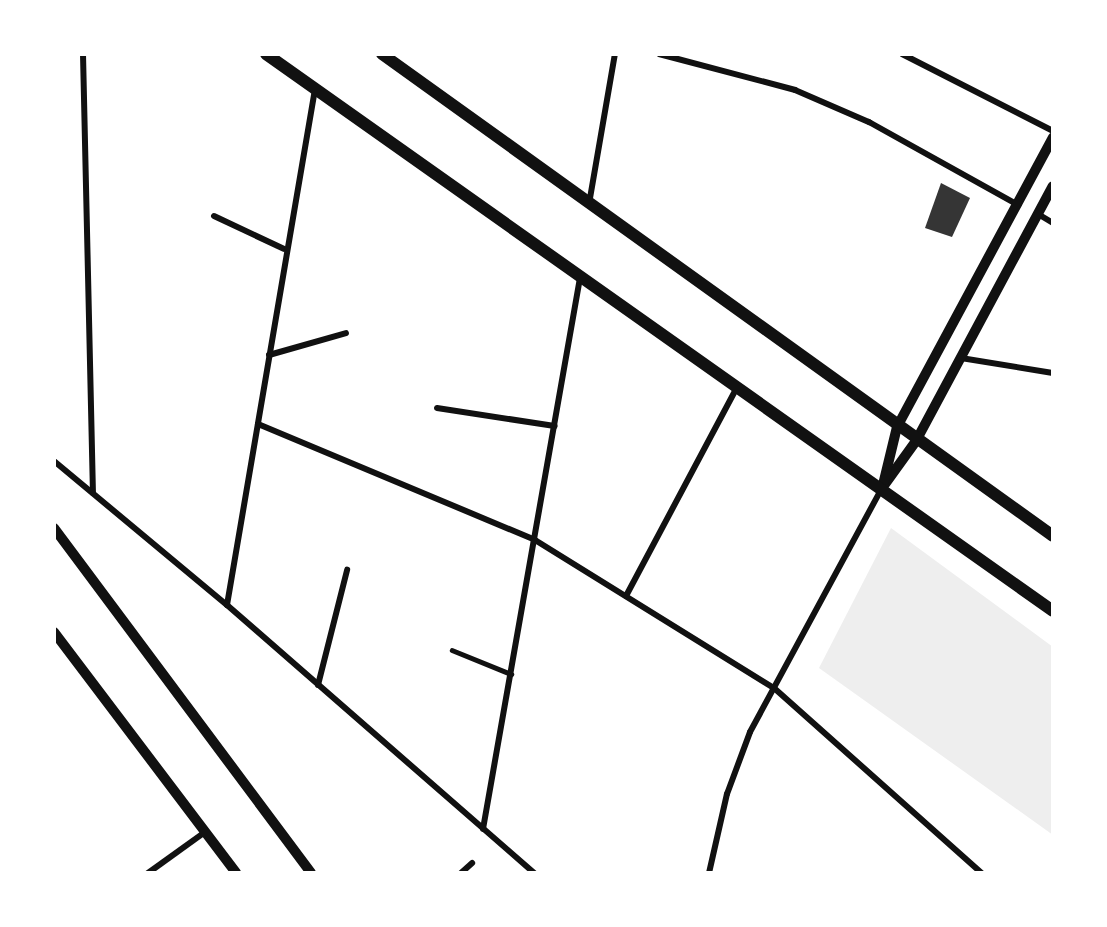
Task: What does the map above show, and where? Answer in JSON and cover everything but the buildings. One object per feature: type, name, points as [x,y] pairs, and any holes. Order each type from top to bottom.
[{"type":"main road","points":[[266,54],[1053,611]]},
{"type":"main road","points":[[382,54],[916,441],[1053,536]]},
{"type":"street","points":[[83,54],[93,494]]},
{"type":"street","points":[[589,204],[615,54]]},
{"type":"street","points":[[659,54],[795,90],[869,122],[1019,206]]},
{"type":"street","points":[[904,54],[1053,131]]},
{"type":"street","points":[[227,605],[258,424],[284,249],[315,89]]},
{"type":"street","points":[[882,489],[897,427],[1019,206],[1053,137]]},
{"type":"street","points":[[709,873],[727,794],[750,732],[882,489],[916,441],[1053,186]]},
{"type":"street","points":[[1038,214],[1053,223]]},
{"type":"street","points":[[214,216],[284,249]]},
{"type":"street","points":[[483,829],[536,540],[580,277]]},
{"type":"street","points":[[269,355],[346,333]]},
{"type":"street","points":[[961,358],[1053,373]]},
{"type":"street","points":[[626,596],[737,387]]},
{"type":"street","points":[[437,408],[555,426]]},
{"type":"street","points":[[258,424],[536,540],[774,688],[982,873]]},
{"type":"street","points":[[54,461],[227,605],[534,873]]},
{"type":"street","points":[[54,528],[311,873]]},
{"type":"street","points":[[318,685],[347,570]]},
{"type":"street","points":[[54,632],[236,873]]},
{"type":"street","points":[[148,873],[205,832]]},
{"type":"street","points":[[461,873],[472,863]]},
{"type":"lane","points":[[452,650],[511,674]]},
{"type":"shaded area","points":[[891,528],[1053,647],[1053,835],[819,668]]}]
